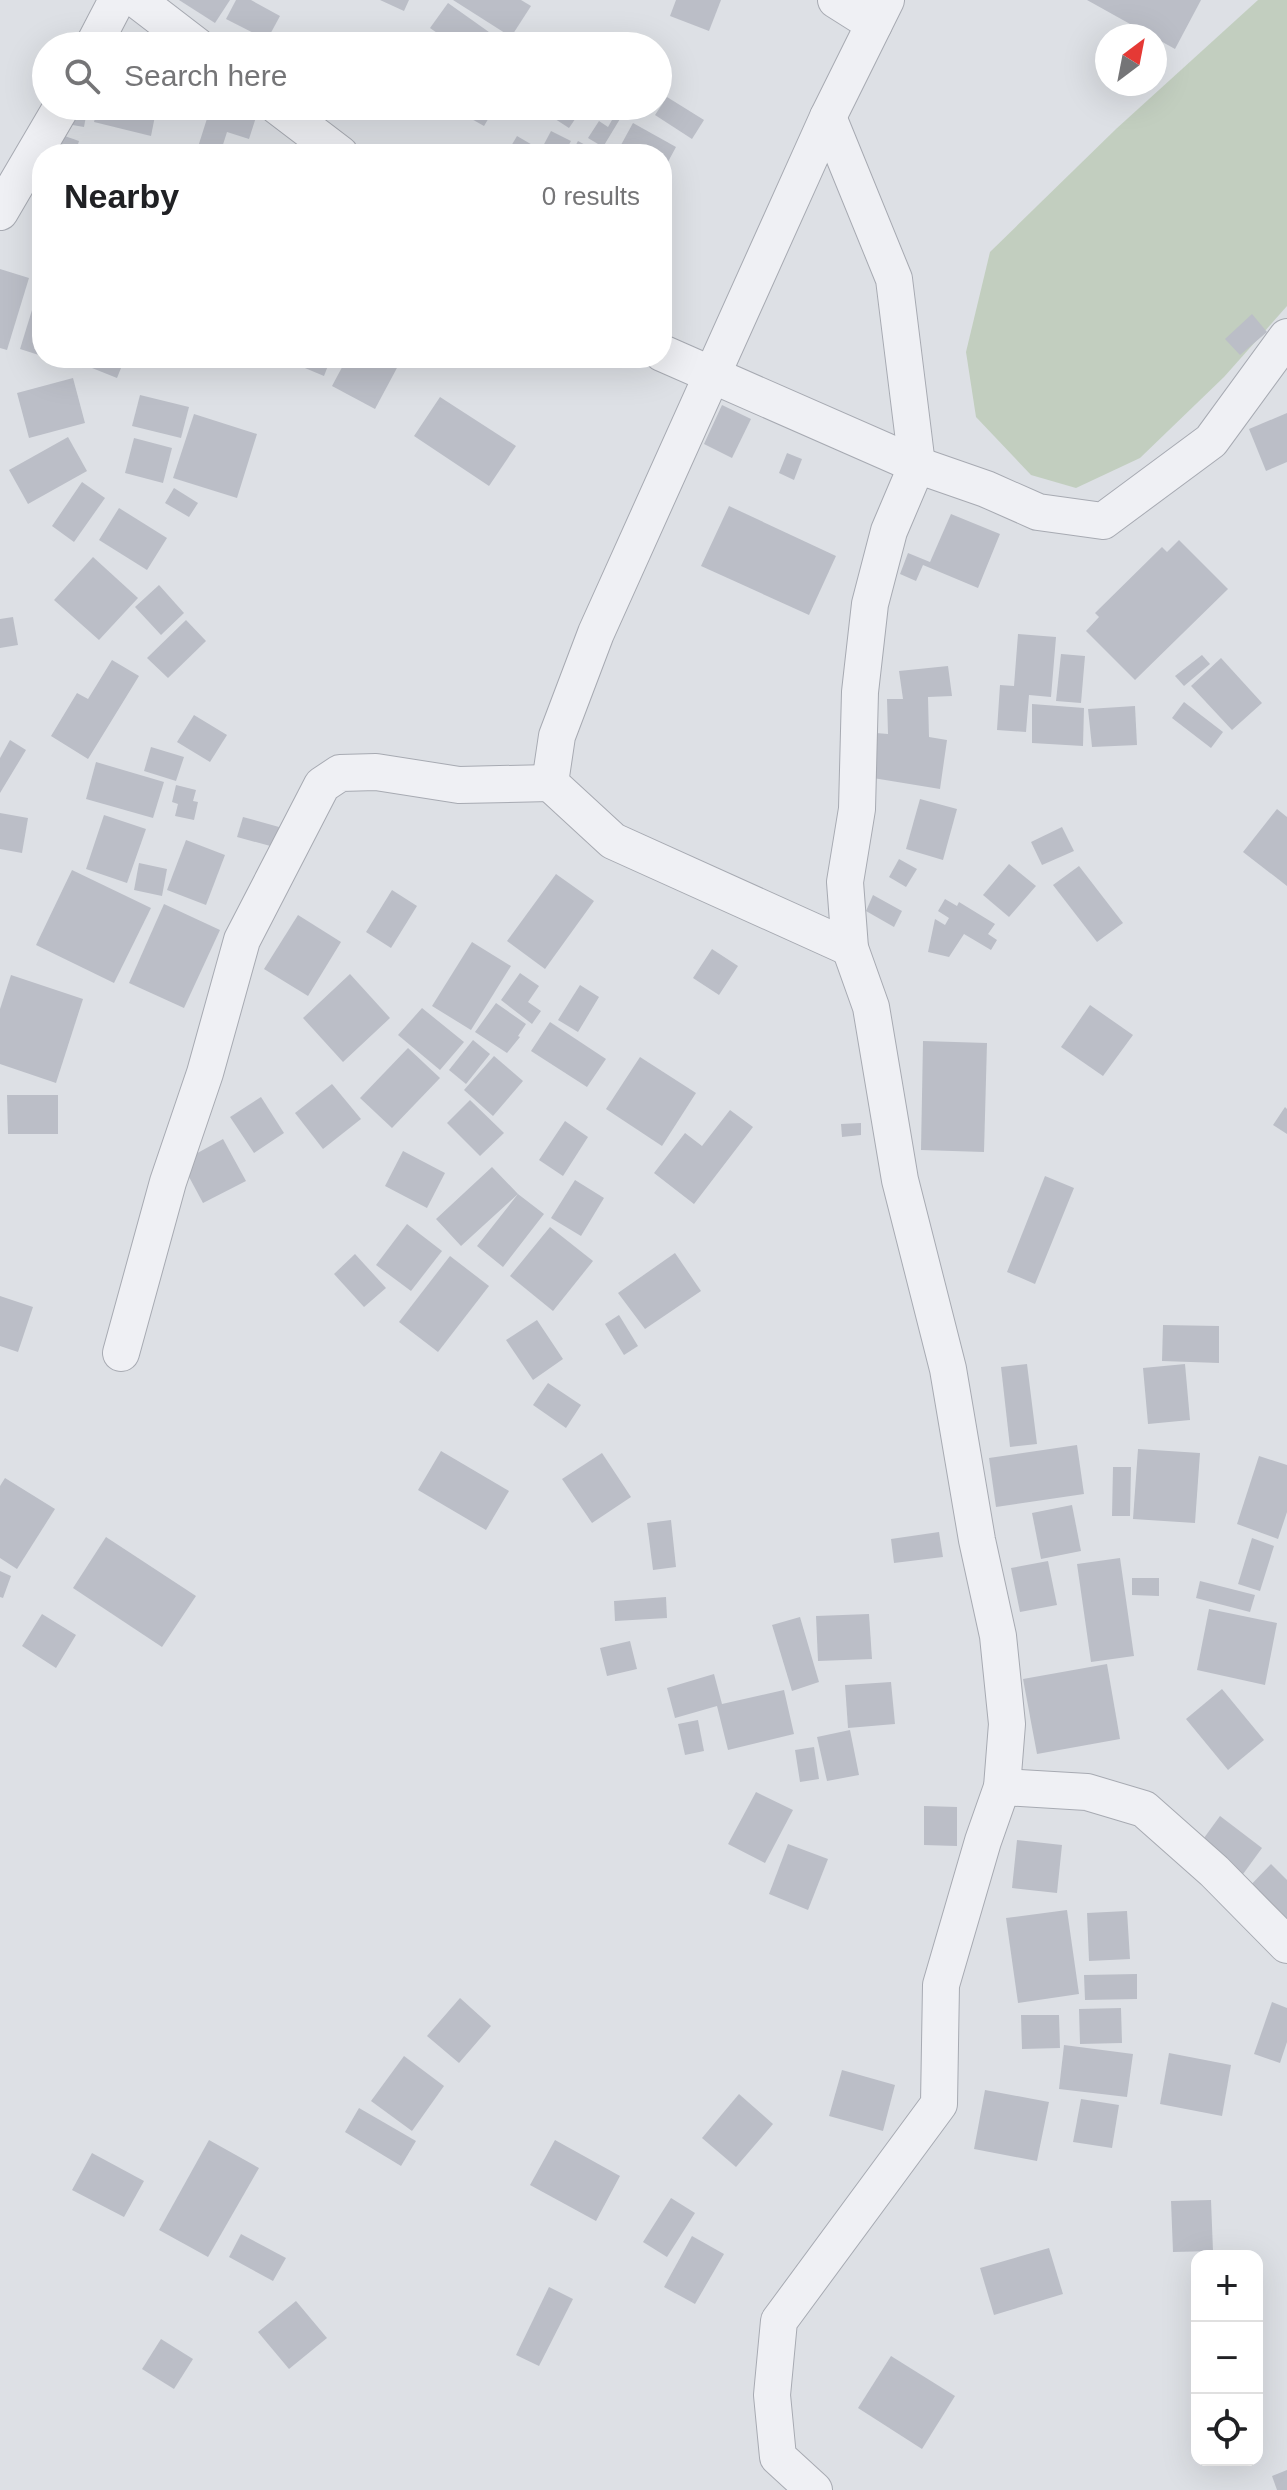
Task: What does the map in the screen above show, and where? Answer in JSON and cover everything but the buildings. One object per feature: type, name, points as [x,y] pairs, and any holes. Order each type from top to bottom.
[{"type":"street","points":[[100,32],[117,0]]},
{"type":"street","points":[[137,0],[179,32]]},
{"type":"street","points":[[550,783],[557,736],[596,633],[710,374],[828,117],[880,12],[836,0]]},
{"type":"street","points":[[814,2490],[778,2457],[772,2395],[779,2321],[939,2104],[941,1985],[1002,1787],[1007,1724],[998,1636],[977,1540],[948,1369],[900,1180],[871,1007],[850,948],[845,882],[857,809],[860,692],[870,604],[889,531],[917,465],[894,279],[828,117]]},
{"type":"street","points":[[40,144],[54,120]]},
{"type":"street","points":[[295,120],[327,144]]},
{"type":"street","points":[[0,212],[32,157]]},
{"type":"street","points":[[672,357],[917,465],[986,489],[1038,512],[1103,521],[1211,441],[1287,337]]},
{"type":"street","points":[[121,1353],[168,1182],[205,1073],[242,940],[322,785],[340,773],[376,772],[459,785],[550,783],[613,841],[850,948]]},
{"type":"street","points":[[1002,1787],[1087,1792],[1144,1809],[1214,1871],[1287,1945]]},
{"type":"green space","points":[[1258,0],[1287,0],[1287,306],[1224,377],[1140,458],[1076,488],[1031,475],[976,417],[966,352],[990,252],[1152,96],[1167,96],[1167,83]]}]
